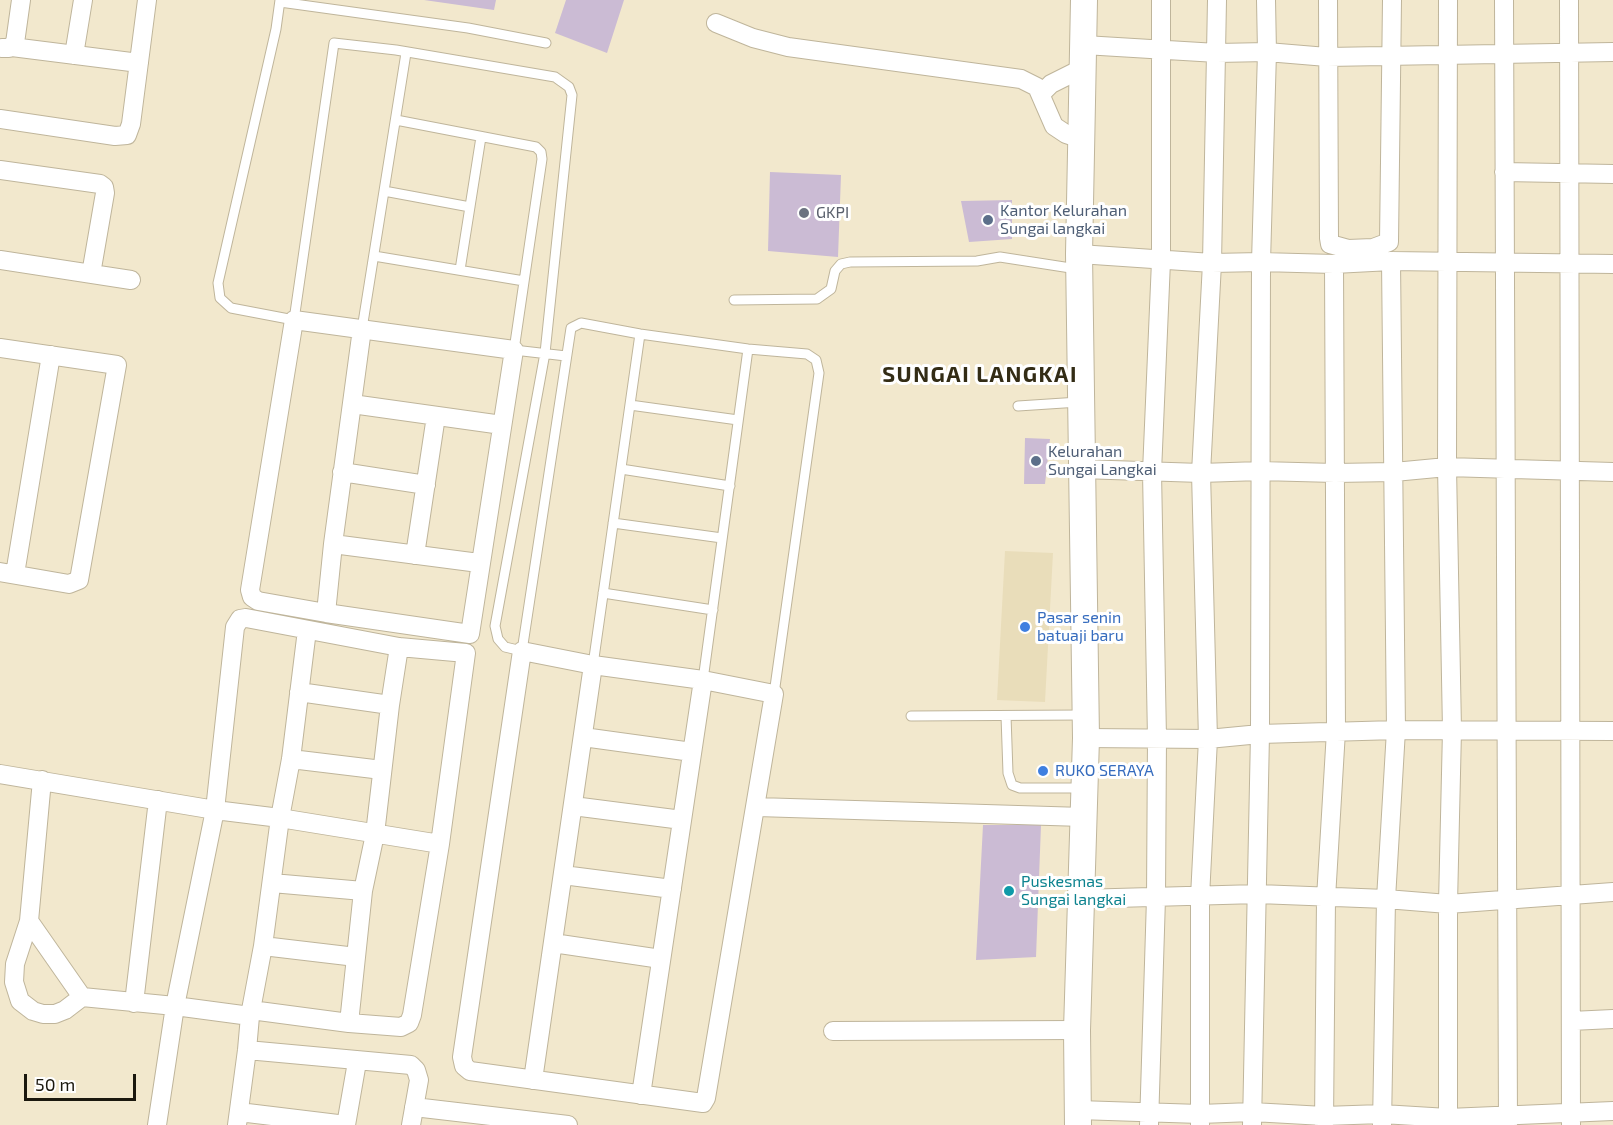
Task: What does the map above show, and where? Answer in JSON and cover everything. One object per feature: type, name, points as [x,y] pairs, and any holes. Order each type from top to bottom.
[{"type":"street","points":[[6,47],[15,43],[21,0]]},
{"type":"street","points":[[74,55],[82,0]]},
{"type":"street","points":[[0,119],[115,136],[127,135],[131,124],[147,0]]},
{"type":"street","points":[[1084,0],[1079,262],[1086,726],[1077,1030],[1078,1117],[1448,1121],[1571,1119],[1613,1111]]},
{"type":"street","points":[[1149,1119],[1156,898],[1157,738],[1152,472],[1161,261],[1161,0]]},
{"type":"street","points":[[1200,1120],[1200,897],[1208,739],[1201,473],[1212,263],[1217,0]]},
{"type":"street","points":[[1252,1118],[1258,894],[1261,262],[1267,52],[1266,0]]},
{"type":"street","points":[[1328,0],[1329,238],[1330,244],[1348,249],[1373,248],[1389,242],[1392,0]]},
{"type":"street","points":[[1448,0],[1447,467],[1452,730],[1448,904],[1448,1121]]},
{"type":"street","points":[[1504,0],[1508,1120]]},
{"type":"street","points":[[1569,0],[1571,1119]]},
{"type":"street","points":[[716,23],[753,38],[788,46],[1021,79],[1037,87],[1054,126],[1066,134],[1081,139]]},
{"type":"street","points":[[6,47],[139,63]]},
{"type":"street","points":[[1041,94],[1084,57],[1161,51],[1267,52],[1327,57],[1613,52]]},
{"type":"street","points":[[0,170],[104,186],[105,193],[91,274]]},
{"type":"street","points":[[1504,172],[1613,174]]},
{"type":"street","points":[[0,260],[131,280]]},
{"type":"street","points":[[1382,1120],[1386,899],[1396,730],[1391,261]]},
{"type":"street","points":[[1079,262],[1334,264],[1447,261],[1613,264]]},
{"type":"street","points":[[1324,1120],[1326,898],[1336,731],[1334,264]]},
{"type":"street","points":[[294,320],[514,350],[479,563],[470,634],[326,613],[258,601],[252,597],[250,590],[294,320]]},
{"type":"street","points":[[326,613],[342,472],[362,329]]},
{"type":"street","points":[[0,348],[117,364],[80,580],[69,584],[8,573],[51,355]]},
{"type":"street","points":[[352,404],[502,425]]},
{"type":"street","points":[[415,555],[436,416]]},
{"type":"street","points":[[1081,469],[1201,473],[1260,471],[1335,473],[1394,472],[1447,467],[1613,472]]},
{"type":"street","points":[[342,472],[426,485]]},
{"type":"street","points":[[333,544],[479,563]]},
{"type":"street","points":[[157,1125],[175,1006],[215,810],[235,627],[240,619],[246,618],[399,647],[466,653],[440,844],[410,1020],[401,1027],[251,1010],[291,759],[307,630]]},
{"type":"street","points":[[350,1023],[363,891],[375,834],[399,647]]},
{"type":"street","points":[[522,651],[593,665],[703,680],[774,694],[757,807],[706,1100],[700,1104],[470,1071],[464,1066],[462,1058],[522,651]]},
{"type":"street","points":[[533,1080],[593,665]]},
{"type":"street","points":[[641,1095],[703,680]]},
{"type":"street","points":[[299,692],[390,705]]},
{"type":"street","points":[[1086,726],[1157,738],[1208,739],[1336,731],[1613,731]]},
{"type":"street","points":[[583,737],[693,752]]},
{"type":"street","points":[[291,759],[382,770]]},
{"type":"street","points":[[0,774],[440,844]]},
{"type":"street","points":[[42,780],[29,921],[15,963],[14,982],[20,1000],[33,1011],[49,1014],[66,1010],[82,997],[250,1016],[238,1118],[346,1125],[357,1062]]},
{"type":"street","points":[[134,1002],[158,800]]},
{"type":"street","points":[[573,806],[682,820]]},
{"type":"street","points":[[757,807],[1083,817]]},
{"type":"street","points":[[563,875],[672,889]]},
{"type":"street","points":[[272,883],[363,891]]},
{"type":"street","points":[[1080,899],[1258,894],[1448,904],[1613,892]]},
{"type":"street","points":[[29,921],[82,997]]},
{"type":"street","points":[[553,942],[661,959]]},
{"type":"street","points":[[263,946],[356,957]]},
{"type":"street","points":[[1571,1021],[1613,1019]]},
{"type":"street","points":[[833,1030],[1077,1030]]},
{"type":"street","points":[[247,1050],[414,1067],[419,1080],[411,1125]]},
{"type":"street","points":[[414,1107],[568,1125]]},
{"type":"lane","points":[[546,43],[468,28],[280,1],[276,29],[218,290],[225,304],[231,308],[294,320],[334,43],[555,77],[569,87],[572,104],[545,353],[495,633],[505,647],[522,651],[570,332],[578,323],[748,349],[807,354],[816,360],[819,366],[774,694]]},
{"type":"lane","points":[[362,329],[406,53]]},
{"type":"lane","points":[[396,120],[536,147],[541,152],[542,159],[514,350],[566,356]]},
{"type":"lane","points":[[460,270],[481,137]]},
{"type":"lane","points":[[384,191],[470,207]]},
{"type":"lane","points":[[374,256],[524,281]]},
{"type":"lane","points":[[734,300],[817,299],[831,289],[835,271],[841,264],[850,262],[977,261],[1000,257],[1079,262]]},
{"type":"lane","points":[[593,665],[640,334]]},
{"type":"lane","points":[[703,680],[748,349]]},
{"type":"lane","points":[[1018,406],[1081,402]]},
{"type":"lane","points":[[630,405],[738,420]]},
{"type":"lane","points":[[621,469],[730,486]]},
{"type":"lane","points":[[613,523],[722,538]]},
{"type":"lane","points":[[603,593],[713,610]]},
{"type":"lane","points":[[911,716],[1006,716],[1086,726]]},
{"type":"lane","points":[[1006,716],[1008,773],[1012,785],[1020,788],[1084,788]]},
{"type":"shaded area","name":"Pasar senin batuaji baru","points":[[1005,551],[1053,553],[1045,702],[997,700]]},
{"type":"building","points":[[424,0],[496,0],[494,10]]},
{"type":"building","points":[[566,0],[624,0],[607,53],[555,33]]},
{"type":"building","name":"GKPI","points":[[770,172],[841,175],[838,257],[768,251]]},
{"type":"building","name":"Kantor Kelurahan Sungai langkai","points":[[1012,200],[1012,239],[969,242],[961,201]]},
{"type":"building","name":"Kelurahan Sungai Langkai","points":[[1025,438],[1050,439],[1045,484],[1024,484]]},
{"type":"building","name":"Puskesmas Sungai langkai","points":[[983,825],[1041,825],[1036,957],[976,960]]},
{"type":"place","name":"GKPI","points":[[804,213]]},
{"type":"place","name":"Kantor Kelurahan Sungai langkai","points":[[988,220]]},
{"type":"place","name":"Kelurahan Sungai Langkai","points":[[1036,461]]},
{"type":"place","name":"Pasar senin batuaji baru","points":[[1025,627]]},
{"type":"place","name":"RUKO SERAYA","points":[[1043,771]]},
{"type":"place","name":"Puskesmas Sungai langkai","points":[[1009,891]]},
{"type":"district","name":"SUNGAI LANGKAI","points":[[980,375]]}]
